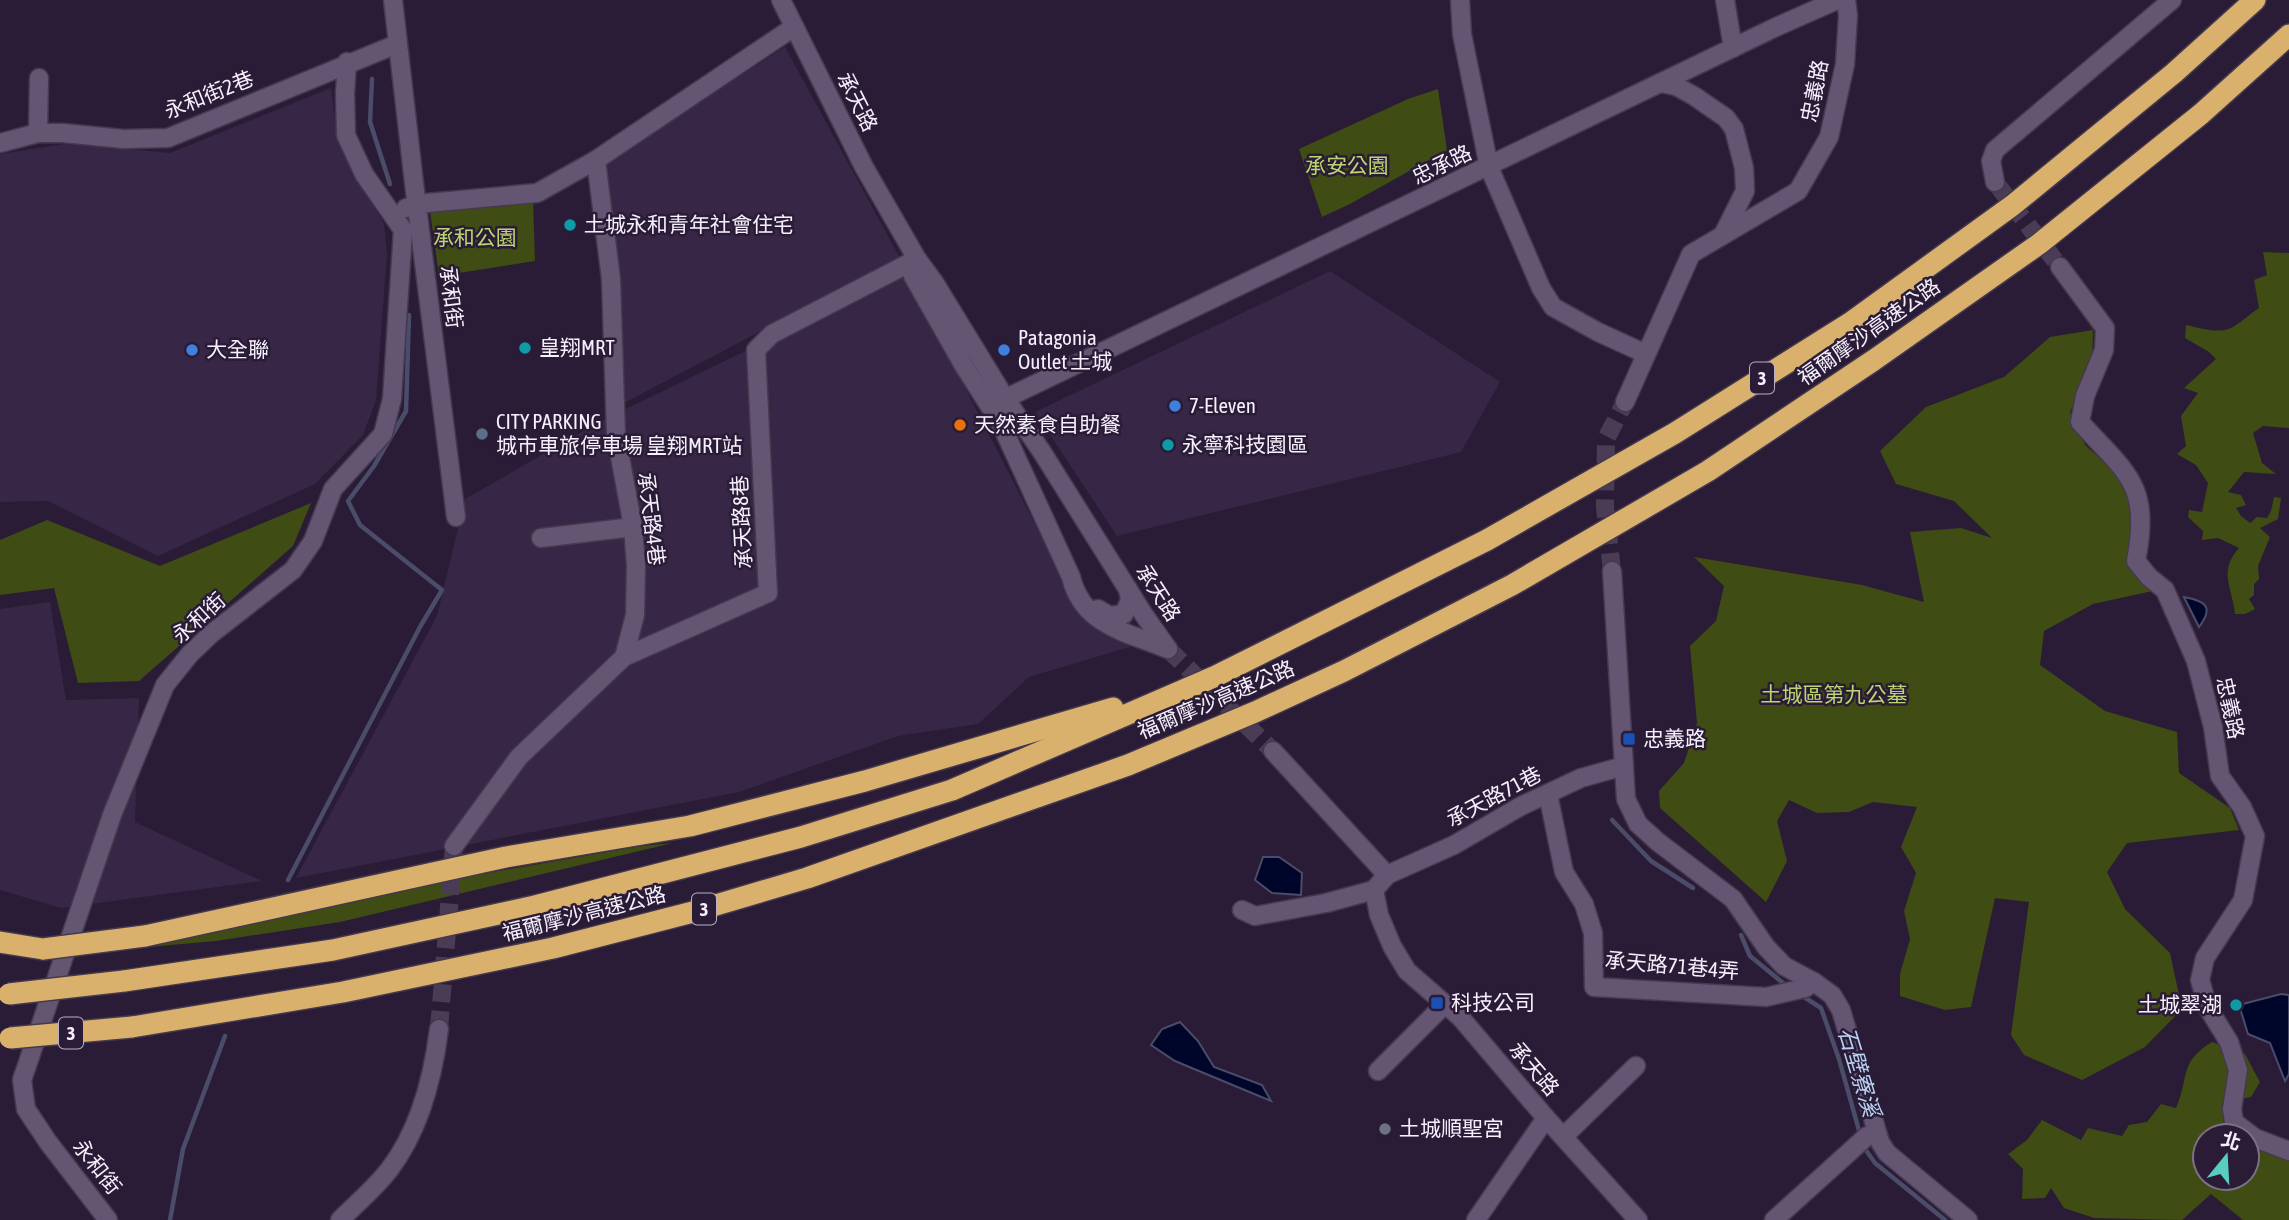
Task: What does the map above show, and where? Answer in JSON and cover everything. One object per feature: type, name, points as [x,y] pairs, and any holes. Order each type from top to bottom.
[{"type":"highway","name":"福爾摩沙高速公路","points":[[5,994],[124,981],[334,950],[535,906],[801,837],[952,790],[1189,687],[1319,626],[1487,540],[1675,433],[1850,323],[2013,205],[2175,73],[2255,0]]},
{"type":"highway","name":"福爾摩沙高速公路","points":[[5,1038],[132,1027],[343,992],[553,948],[690,913],[807,878],[1128,765],[1255,712],[1333,677],[1512,585],[1708,471],[1874,360],[2039,244],[2201,114],[2289,35]]},
{"type":"highway","points":[[0,951],[43,949],[145,936],[506,857],[690,826],[865,781],[1189,687]]},
{"type":"highway","points":[[0,942],[43,949]]},
{"type":"street","name":"承和街","points":[[393,0],[456,517]]},
{"type":"street","name":"承天路","points":[[781,0],[864,167],[917,259],[934,282],[997,402],[1048,462],[1168,649],[1121,629],[1104,625],[1085,609],[1074,590],[1071,577],[1001,424],[997,402]]},
{"type":"street","points":[[1460,0],[1462,34],[1489,167],[1541,288],[1553,307],[1646,354]]},
{"type":"street","points":[[1725,0],[1733,48]]},
{"type":"street","name":"忠承路","points":[[997,402],[1837,0]]},
{"type":"street","name":"忠義路","points":[[1625,402],[1691,254],[1798,191],[1829,137],[1845,64],[1848,15],[1846,0]]},
{"type":"street","points":[[1995,182],[1992,161],[1995,150],[2172,0]]},
{"type":"street","points":[[392,212],[417,204],[537,193],[596,160],[794,26]]},
{"type":"street","name":"永和街2巷","points":[[0,143],[38,133],[63,132],[122,139],[168,138],[347,62],[397,44]]},
{"type":"street","name":"永和街","points":[[108,1220],[26,1109],[22,1080],[112,815],[165,685],[190,654],[211,634],[293,570],[313,541],[333,489],[383,434],[393,399],[403,230],[364,174],[346,135],[347,62]]},
{"type":"street","points":[[38,133],[39,78]]},
{"type":"street","points":[[1660,83],[1676,86],[1694,96],[1726,118],[1734,129],[1744,168],[1745,191],[1724,233]]},
{"type":"street","name":"承天路4巷","points":[[596,160],[611,279],[616,435],[633,527],[636,566],[635,615],[624,657]]},
{"type":"street","name":"承天路8巷","points":[[624,657],[768,593],[756,350],[772,334],[917,259]]},
{"type":"street","name":"忠義路","points":[[2060,268],[2105,328],[2104,351],[2085,396],[2080,422],[2120,463],[2137,492],[2142,531],[2136,561],[2165,590],[2196,661],[2213,727],[2220,776],[2242,807],[2255,836],[2243,900],[2205,958],[2200,980],[2208,1008],[2230,1042],[2238,1070],[2232,1109],[2234,1122],[2255,1138],[2289,1151]]},
{"type":"street","points":[[541,538],[633,527]]},
{"type":"street","points":[[1612,571],[1626,799],[1638,824],[1733,899],[1766,947],[1784,966],[1809,985],[1832,995],[1841,1010],[1867,1138]]},
{"type":"street","points":[[1071,577],[1092,603],[1110,616],[1124,614],[1130,600],[1128,589]]},
{"type":"street","points":[[1121,629],[1133,625],[1144,615]]},
{"type":"street","points":[[454,846],[519,757],[624,657]]},
{"type":"street","points":[[1242,910],[1255,916],[1326,903],[1374,890],[1387,875],[1273,751]]},
{"type":"street","name":"承天路71巷","points":[[1387,875],[1454,845],[1581,778],[1624,766]]},
{"type":"street","name":"承天路71巷4弄","points":[[1548,794],[1564,872],[1584,904],[1593,933],[1594,987],[1766,997],[1809,985]]},
{"type":"street","name":"承天路","points":[[1374,890],[1379,915],[1392,946],[1408,971],[1460,1017],[1638,1220]]},
{"type":"street","points":[[1378,1070],[1445,1004]]},
{"type":"street","points":[[340,1220],[389,1171],[413,1131],[428,1082],[439,1029]]},
{"type":"street","points":[[1563,1137],[1636,1066]]},
{"type":"street","points":[[1475,1220],[1546,1118]]},
{"type":"street","points":[[1774,1220],[1867,1138]]},
{"type":"street","points":[[1867,1138],[1880,1142],[1887,1153],[1968,1220]]},
{"type":"shaded area","points":[[785,47],[900,258],[622,404],[603,164]]},
{"type":"shaded area","name":"大全聯","points":[[331,88],[338,142],[384,224],[387,254],[376,400],[363,435],[315,484],[158,556],[48,501],[0,502],[0,154],[71,143],[170,153]]},
{"type":"shaded area","points":[[1330,271],[1500,382],[1461,452],[1117,536],[1035,412]]},
{"type":"shaded area","points":[[906,273],[1070,592],[1099,630],[1143,643],[1029,677],[978,724],[898,736],[739,792],[296,878],[437,616],[465,499],[601,421]]},
{"type":"shaded area","points":[[50,602],[66,700],[139,698],[135,822],[262,881],[61,908],[0,890],[0,609]]},
{"type":"green space","name":"承安公園","points":[[1438,89],[1447,150],[1322,217],[1299,149],[1408,99]]},
{"type":"green space","name":"承和公園","points":[[533,198],[535,261],[439,276],[430,211]]},
{"type":"green space","points":[[2263,252],[2289,253],[2289,428],[2263,426],[2253,433],[2262,463],[2276,474],[2244,472],[2228,492],[2241,495],[2246,505],[2236,508],[2250,523],[2257,517],[2267,518],[2274,497],[2281,498],[2278,519],[2260,528],[2270,537],[2258,566],[2259,579],[2254,584],[2254,595],[2249,599],[2255,609],[2245,614],[2235,614],[2228,572],[2229,564],[2239,548],[2218,538],[2202,540],[2203,531],[2188,517],[2189,510],[2202,512],[2208,483],[2196,465],[2177,454],[2186,446],[2181,416],[2198,393],[2184,388],[2216,359],[2185,338],[2186,325],[2208,330],[2226,330],[2259,308],[2254,280],[2267,275]]},
{"type":"green space","name":"土城區第九公墓","points":[[2093,330],[2092,367],[2070,412],[2085,445],[2126,481],[2137,532],[2157,590],[2093,604],[2044,631],[2040,665],[2105,711],[2177,732],[2179,773],[2230,808],[2239,830],[2127,843],[2107,872],[2125,909],[2170,953],[2182,1009],[2145,1047],[2082,1080],[2024,1055],[2011,1035],[2029,902],[1995,898],[1971,1007],[1945,1010],[1900,996],[1900,974],[1910,939],[1904,911],[1916,873],[1901,847],[1917,807],[1873,802],[1849,812],[1817,813],[1789,800],[1777,821],[1787,861],[1766,902],[1660,808],[1659,791],[1684,763],[1697,723],[1690,646],[1716,621],[1724,586],[1694,557],[1862,585],[1924,602],[1910,532],[1961,528],[1992,538],[1954,501],[1896,484],[1880,451],[1926,407],[2004,377],[2050,337]]},
{"type":"green space","points":[[311,503],[293,546],[139,681],[78,683],[54,588],[0,595],[0,540],[47,520],[160,566]]},
{"type":"green space","points":[[673,843],[340,922],[216,941],[102,951],[482,874],[641,846]]},
{"type":"green space","points":[[2212,1042],[2245,1054],[2260,1082],[2251,1097],[2232,1101],[2231,1120],[2234,1122],[2191,1122],[2191,1192],[2261,1192],[2261,1138],[2289,1155],[2289,1220],[2243,1220],[2211,1194],[2182,1220],[2094,1218],[2064,1208],[2051,1188],[2045,1198],[2022,1199],[2023,1169],[2008,1154],[2027,1140],[2042,1120],[2081,1140],[2088,1128],[2122,1136],[2129,1125],[2147,1122],[2161,1104],[2176,1108],[2186,1071],[2194,1057]]},
{"type":"water","points":[[2184,597],[2202,603],[2207,610],[2199,627]]},
{"type":"water","points":[[1263,857],[1279,857],[1302,873],[1301,895],[1272,893],[1255,880]]},
{"type":"water","points":[[2281,994],[2289,995],[2289,1074],[2285,1081],[2270,1043],[2248,1034],[2239,1005]]},
{"type":"water","points":[[1180,1022],[1198,1041],[1214,1067],[1262,1085],[1271,1101],[1175,1061],[1151,1045],[1162,1029]]},
{"type":"waterway","points":[[372,79],[370,122],[390,184]]},
{"type":"waterway","points":[[288,880],[442,590],[360,525],[348,501],[374,466],[406,411],[409,315]]},
{"type":"waterway","name":"石壁寮溪","points":[[1612,820],[1651,861],[1693,888]]},
{"type":"waterway","name":"石壁寮溪","points":[[1741,935],[1750,956],[1788,987]]},
{"type":"waterway","name":"石壁寮溪","points":[[1801,995],[1821,1008],[1839,1059],[1860,1134]]},
{"type":"waterway","points":[[170,1220],[183,1149],[225,1036]]},
{"type":"waterway","name":"石壁寮溪","points":[[1863,1146],[1875,1163],[1945,1220]]},
{"type":"tunnel","points":[[1995,182],[2060,267]]},
{"type":"tunnel","points":[[1612,571],[1605,507],[1606,439],[1625,402]]},
{"type":"tunnel","points":[[1168,649],[1273,751]]},
{"type":"tunnel","points":[[439,1029],[454,846]]},
{"type":"place","name":"土城永和青年社會住宅","points":[[570,225]]},
{"type":"place","name":"皇翔MRT","points":[[525,348]]},
{"type":"place","name":"大全聯","points":[[192,350]]},
{"type":"place","name":"Patagonia Outlet 土城","points":[[1004,350]]},
{"type":"place","name":"7-Eleven","points":[[1175,406]]},
{"type":"place","name":"天然素食自助餐","points":[[960,425]]},
{"type":"place","name":"CITY PARKING 城市車旅停車場 皇翔MRT站","points":[[482,434]]},
{"type":"place","name":"永寧科技園區","points":[[1168,445]]},
{"type":"place","name":"忠義路","points":[[1629,739]]},
{"type":"place","name":"科技公司","points":[[1437,1003]]},
{"type":"place","name":"土城翠湖","points":[[2236,1005]]},
{"type":"place","name":"土城順聖宮","points":[[1385,1129]]}]
